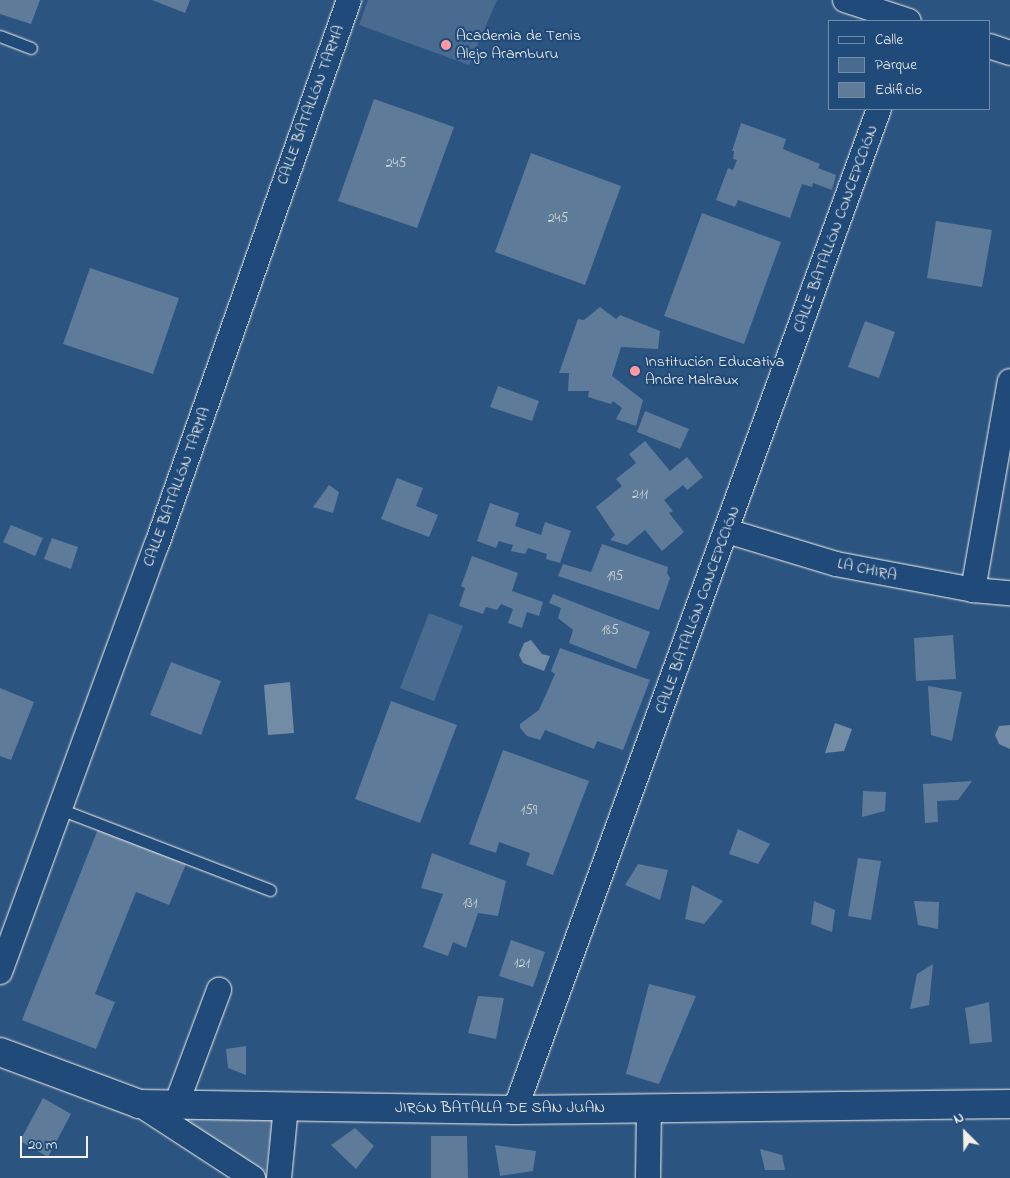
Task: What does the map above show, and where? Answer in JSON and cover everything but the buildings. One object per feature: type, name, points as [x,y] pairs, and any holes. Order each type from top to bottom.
[{"type":"street","name":"CALLE BATALLÓN TARMA","points":[[0,972],[349,0]]},
{"type":"street","points":[[845,0],[906,20]]},
{"type":"street","points":[[990,46],[1010,53]]},
{"type":"street","name":"CALLE BATALLÓN CONCEPCCIÓN","points":[[515,1110],[879,110]]},
{"type":"street","points":[[973,590],[1008,409],[1010,382]]},
{"type":"street","name":"LA CHIRA","points":[[727,531],[836,564],[973,590],[1010,593]]},
{"type":"street","points":[[176,1105],[219,990]]},
{"type":"street","name":"JIRÓN BATALLA DE SAN JUAN","points":[[0,1052],[139,1104],[515,1110],[1010,1104]]},
{"type":"street","points":[[139,1104],[253,1178]]},
{"type":"street","points":[[279,1178],[286,1107]]},
{"type":"street","points":[[648,1178],[649,1107]]},
{"type":"lane","points":[[0,36],[31,48]]},
{"type":"lane","points":[[60,809],[270,890]]},
{"type":"green space","name":"Academia de Tenis Alejo Aramburu","points":[[368,0],[497,0],[469,65],[359,25]]},
{"type":"green space","points":[[429,613],[463,626],[434,701],[400,688]]},
{"type":"green space","points":[[174,1115],[272,1119],[266,1172]]},
{"type":"shaded area","points":[[531,640],[542,654],[550,656],[544,671],[523,663],[519,655],[524,643]]},
{"type":"shaded area","points":[[290,682],[294,733],[268,735],[264,685]]},
{"type":"shaded area","points":[[835,723],[852,729],[844,751],[825,753]]},
{"type":"shaded area","points":[[1010,725],[1010,749],[999,744],[995,735],[999,726]]},
{"type":"place","name":"Academia de Tenis Alejo Aramburu","points":[[446,45]]},
{"type":"place","name":"Institución Educativa Andre Malraux","points":[[635,371]]}]
